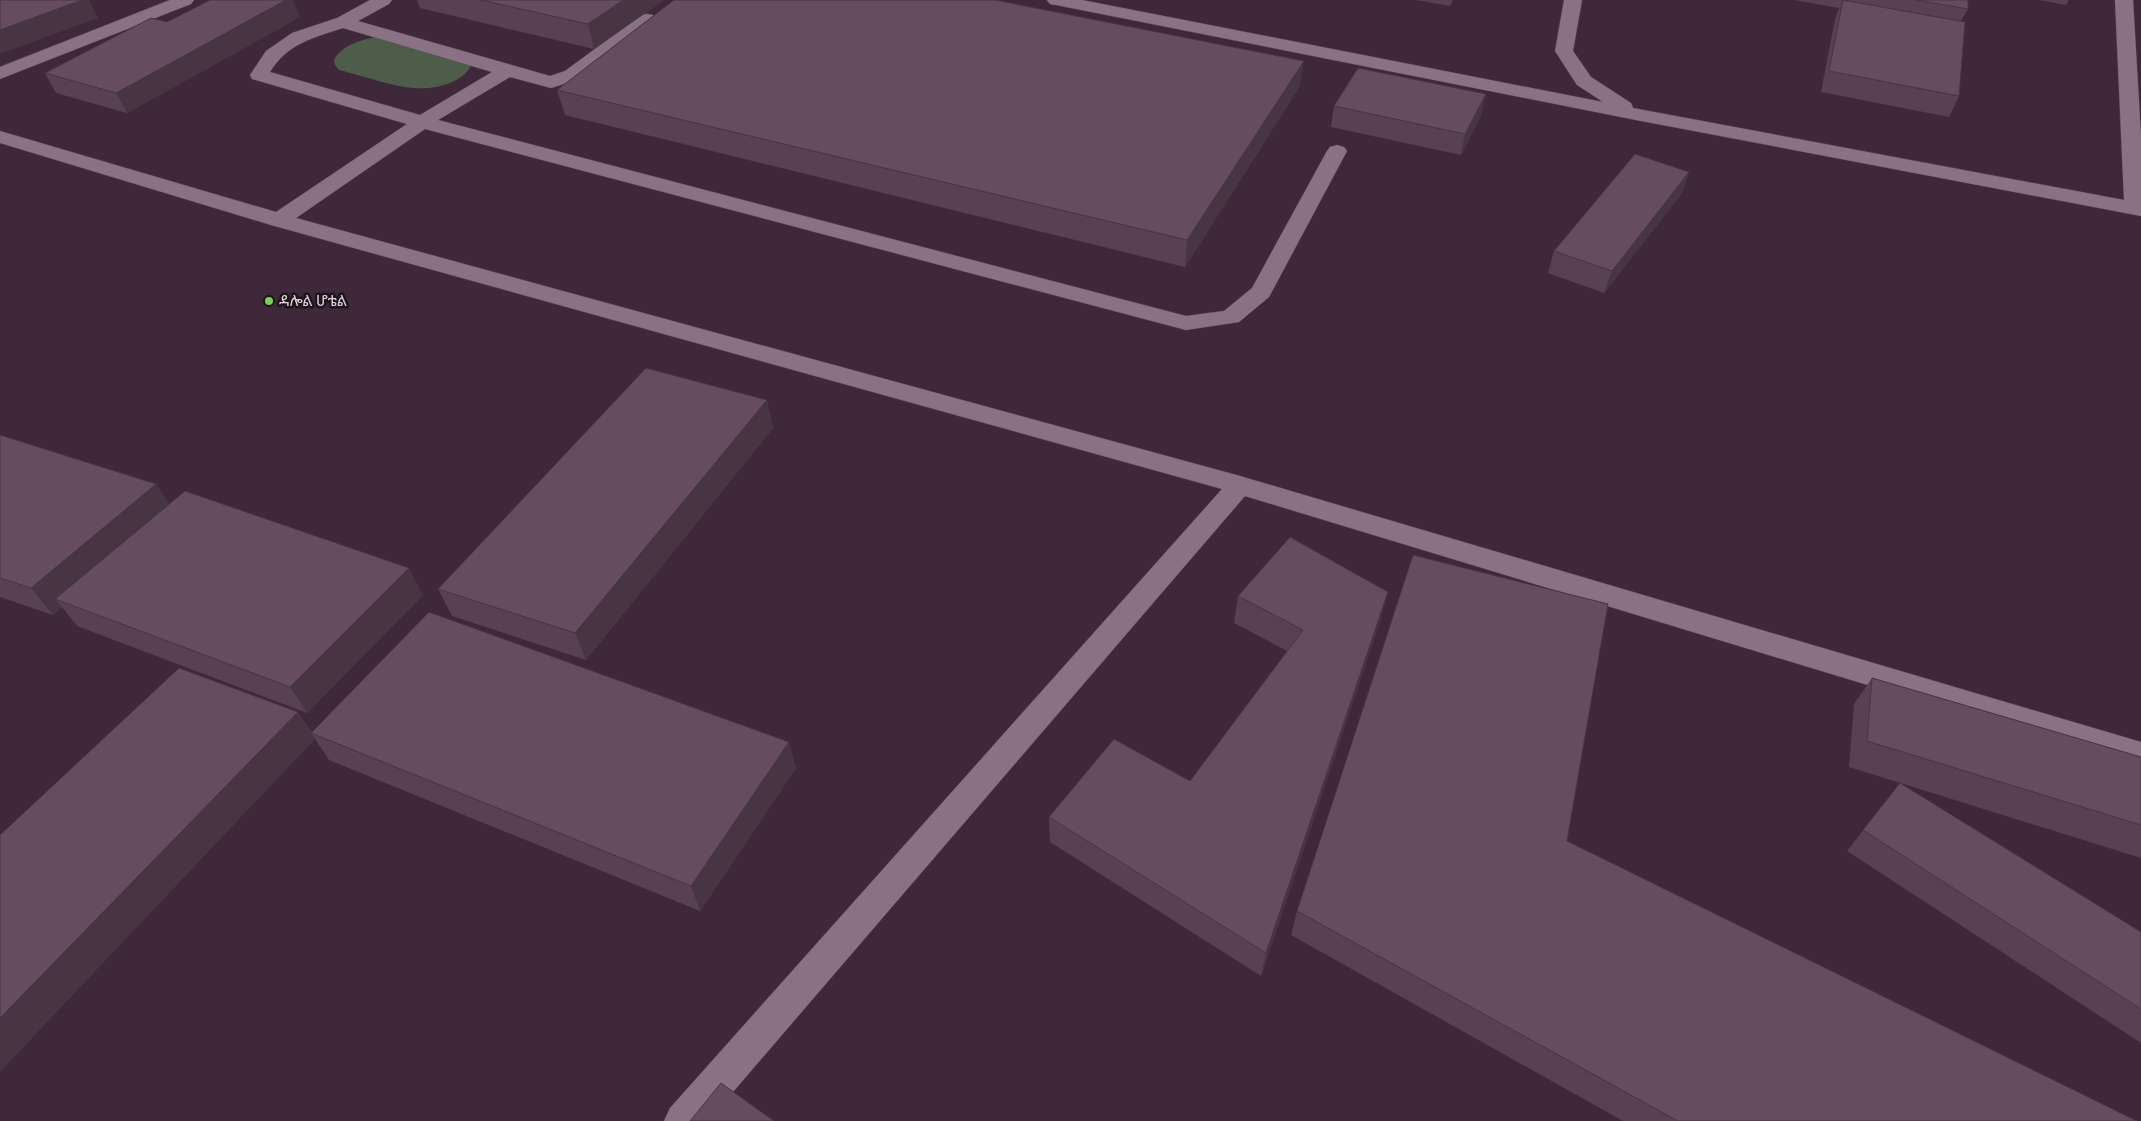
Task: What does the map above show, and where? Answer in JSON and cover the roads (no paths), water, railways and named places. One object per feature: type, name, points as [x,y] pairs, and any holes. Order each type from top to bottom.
[{"type":"street","points":[[0,74],[186,0]]},
{"type":"street","points":[[383,0],[343,22],[298,37],[272,55],[259,76],[422,122],[1186,323],[1231,317],[1262,292],[1337,151]]},
{"type":"street","points":[[1056,0],[2138,210],[2124,0]]},
{"type":"street","points":[[1574,0],[1564,51],[1584,81],[1636,114]]},
{"type":"street","points":[[343,22],[507,71],[551,82],[562,80],[572,75],[647,19]]},
{"type":"street","points":[[279,220],[422,122],[507,71]]},
{"type":"street","points":[[0,137],[279,220],[1240,485],[2141,755]]},
{"type":"street","points":[[683,1121],[1240,485]]},
{"type":"place","name":"ዳሎል ሆቴል","points":[[269,301]]}]
